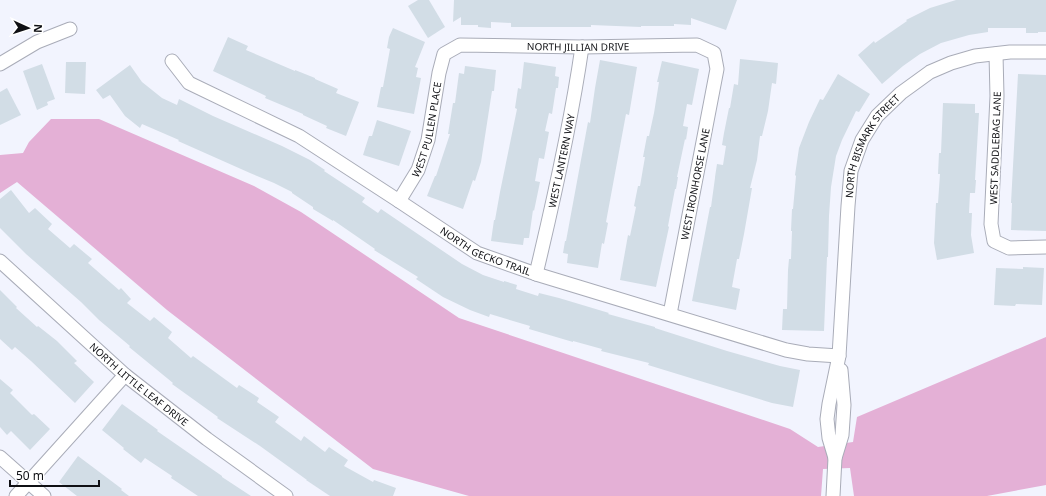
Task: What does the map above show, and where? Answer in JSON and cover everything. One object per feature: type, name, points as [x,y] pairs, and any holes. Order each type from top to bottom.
[{"type":"street","points":[[0,64],[37,42],[70,29]]},
{"type":"street","name":"NORTH JILLIAN DRIVE","points":[[444,54],[460,45],[696,45],[714,54]]},
{"type":"street","name":"WEST LANTERN WAY","points":[[536,274],[554,199],[582,46]]},
{"type":"street","name":"NORTH BISMARK STREET","points":[[839,356],[851,171],[862,140],[877,116],[901,93],[930,72],[951,63],[975,56],[1010,52],[1046,52]]},
{"type":"street","name":"WEST PULLEN PLACE","points":[[399,201],[418,170],[428,140],[439,73],[444,54]]},
{"type":"street","name":"WEST IRONHORSE LANE","points":[[670,314],[718,70],[714,54]]},
{"type":"street","name":"WEST SADDLEBAG LANE","points":[[996,54],[997,96],[991,224],[994,241],[1009,248],[1046,247]]},
{"type":"street","name":"NORTH GECKO TRAIL","points":[[172,61],[189,83],[299,136],[477,253],[536,274],[786,350],[808,354],[839,356]]},
{"type":"street","name":"NORTH LITTLE LEAF DRIVE","points":[[0,261],[125,375],[207,439],[286,496]]},
{"type":"street","points":[[835,458],[829,438],[827,419],[839,356]]},
{"type":"street","points":[[833,496],[835,458],[842,435],[844,405],[839,356]]},
{"type":"street","points":[[16,496],[125,375]]},
{"type":"street","points":[[827,419],[843,421]]},
{"type":"street","points":[[0,457],[44,496]]},
{"type":"shaded area","points":[[51,119],[99,119],[254,186],[301,212],[459,318],[790,429],[818,447],[853,442],[857,417],[1046,337],[1046,485],[987,496],[854,496],[850,468],[823,469],[821,496],[469,496],[373,469],[167,310],[17,182],[0,193],[0,155],[23,153],[29,142]]},
{"type":"building","points":[[418,0],[429,0],[445,27],[428,38],[408,6]]},
{"type":"building","points":[[454,0],[737,0],[726,30],[691,18],[691,25],[674,24],[674,26],[641,27],[591,25],[591,27],[511,27],[511,23],[491,22],[491,28],[478,27],[478,25],[461,25],[461,17],[453,22]]},
{"type":"building","points":[[956,0],[1046,0],[1046,32],[1026,33],[1026,28],[988,28],[988,32],[969,35],[941,43],[920,54],[882,84],[858,55],[874,41],[875,43],[907,21],[906,20],[930,8]]},
{"type":"building","points":[[393,28],[425,42],[415,67],[418,68],[416,77],[421,78],[414,114],[377,107],[381,87],[383,87],[390,49],[387,48],[389,37]]},
{"type":"building","points":[[228,37],[248,46],[246,50],[315,78],[338,89],[336,93],[359,102],[346,136],[326,128],[327,126],[265,98],[266,96],[213,71]]},
{"type":"building","points":[[740,59],[778,63],[776,84],[772,83],[768,111],[762,136],[760,136],[757,160],[750,188],[752,188],[744,234],[739,259],[737,259],[732,287],[740,289],[736,310],[692,301],[711,207],[717,164],[723,165],[726,146],[722,145],[734,84],[738,85]]},
{"type":"building","points":[[600,60],[637,67],[629,115],[626,114],[606,222],[608,223],[604,244],[602,243],[598,268],[567,263],[568,254],[563,253],[588,122],[590,123]]},
{"type":"building","points":[[662,61],[699,69],[692,105],[687,104],[683,126],[688,127],[686,140],[685,139],[677,177],[669,227],[656,287],[620,280],[628,235],[630,236],[636,207],[634,206],[638,186],[640,186],[645,157],[643,157],[647,136],[649,136],[654,113],[659,82],[657,82]]},
{"type":"building","points":[[66,62],[86,62],[85,94],[65,93]]},
{"type":"building","points":[[524,62],[556,67],[555,76],[559,77],[552,114],[549,113],[545,131],[549,132],[544,159],[539,158],[535,181],[540,182],[534,211],[533,210],[529,238],[524,238],[523,245],[491,241],[517,109],[515,108],[518,88],[521,89]]},
{"type":"building","points":[[42,64],[55,99],[47,102],[48,105],[37,110],[23,71]]},
{"type":"building","points":[[130,65],[142,82],[162,98],[177,105],[179,99],[310,160],[365,198],[362,202],[378,213],[381,209],[462,264],[483,275],[517,285],[516,289],[538,296],[539,293],[559,298],[655,327],[727,351],[800,370],[793,407],[772,403],[648,365],[649,363],[601,351],[602,349],[529,329],[530,326],[490,314],[489,317],[443,297],[416,279],[418,277],[374,250],[375,249],[333,220],[313,209],[313,207],[292,192],[142,124],[140,128],[125,116],[110,95],[103,99],[96,90]]},
{"type":"building","points":[[465,66],[496,70],[494,91],[492,91],[481,162],[463,209],[427,196],[436,176],[450,134],[448,134],[453,103],[455,103],[459,73],[464,74]]},
{"type":"building","points":[[838,74],[870,94],[859,112],[856,111],[836,156],[831,187],[829,216],[824,331],[782,330],[783,309],[787,309],[788,270],[789,259],[791,259],[792,209],[799,148],[820,99],[823,100]]},
{"type":"building","points":[[1018,74],[1046,75],[1046,231],[1011,230],[1011,203]]},
{"type":"building","points":[[7,88],[21,115],[0,125],[0,92]]},
{"type":"building","points":[[943,103],[975,104],[975,113],[979,113],[975,193],[970,193],[969,213],[972,213],[971,235],[974,253],[937,260],[934,243],[936,203],[938,203],[940,174],[938,174],[939,153],[941,153]]},
{"type":"building","points":[[377,120],[411,131],[399,166],[363,155],[369,136],[372,136]]},
{"type":"building","points":[[11,190],[29,213],[35,208],[52,224],[48,229],[70,248],[74,244],[92,259],[88,263],[119,290],[121,288],[131,299],[127,303],[150,321],[154,317],[172,332],[168,338],[191,358],[193,356],[237,388],[239,385],[259,398],[257,402],[279,417],[275,422],[301,441],[304,436],[325,452],[329,447],[348,460],[344,466],[373,482],[374,480],[396,488],[393,496],[330,496],[260,446],[217,418],[218,417],[172,384],[173,383],[129,347],[130,346],[26,254],[0,228],[0,199]]},
{"type":"building","points":[[1023,267],[1044,268],[1042,305],[994,305],[996,268],[1023,269]]},
{"type":"building","points":[[0,290],[17,307],[16,308],[37,327],[38,326],[57,341],[77,361],[74,363],[94,382],[75,403],[15,347],[12,350],[0,339]]},
{"type":"building","points":[[0,379],[13,390],[10,393],[32,415],[34,414],[50,429],[30,450],[11,431],[7,435],[0,427]]},
{"type":"building","points":[[122,404],[158,430],[157,431],[251,496],[198,496],[145,458],[141,463],[102,430]]},
{"type":"building","points":[[78,456],[129,496],[77,496],[59,482]]}]
